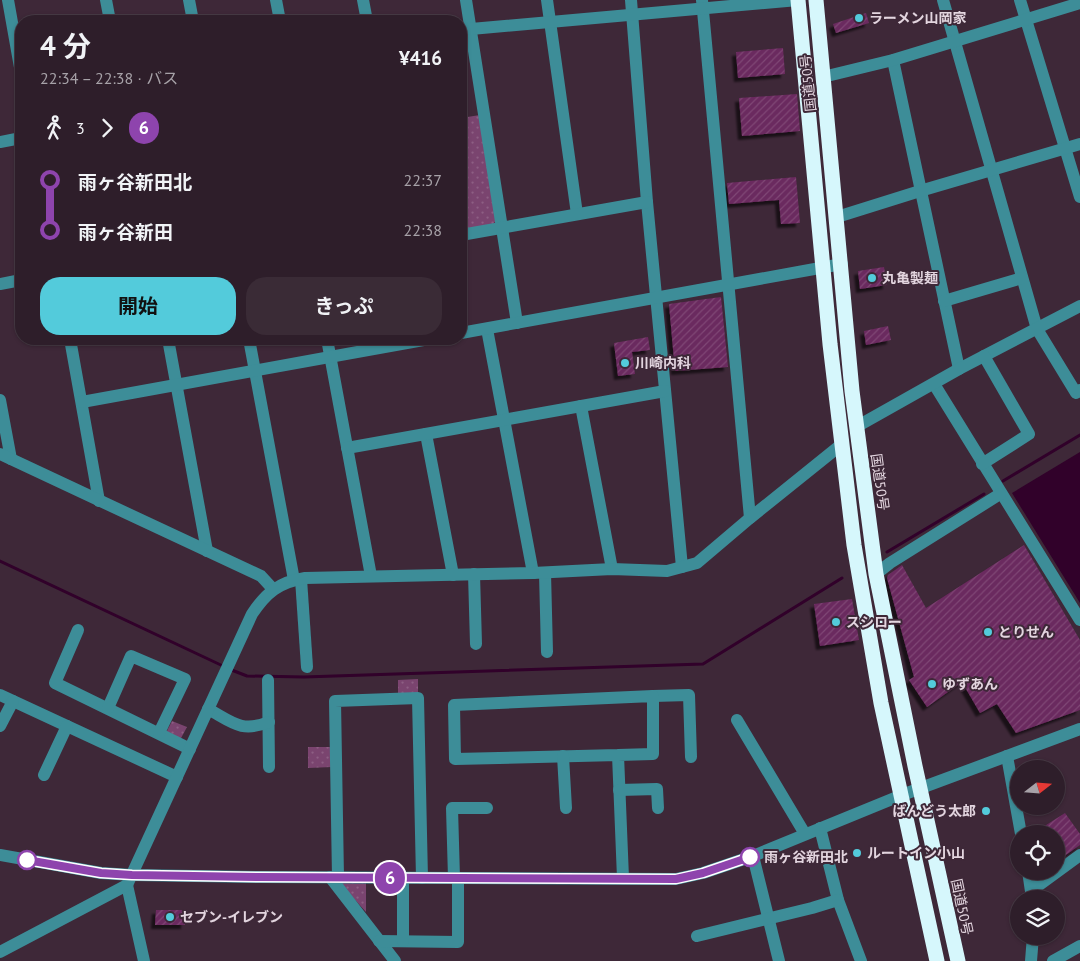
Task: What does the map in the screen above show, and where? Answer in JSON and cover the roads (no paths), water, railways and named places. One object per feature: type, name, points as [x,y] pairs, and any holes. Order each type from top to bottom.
[{"type":"highway","name":"国道50号","points":[[798,0],[823,268],[854,545],[869,642],[938,961]]},
{"type":"highway","name":"国道50号","points":[[816,0],[856,427],[876,574],[958,961]]},
{"type":"street","points":[[8,0],[15,39]]},
{"type":"street","points":[[106,0],[109,15]]},
{"type":"street","points":[[189,0],[192,15]]},
{"type":"street","points":[[276,0],[279,15]]},
{"type":"street","points":[[364,0],[366,15]]},
{"type":"street","points":[[466,0],[517,323]]},
{"type":"street","points":[[547,0],[577,214]]},
{"type":"street","points":[[631,0],[647,202],[682,567]]},
{"type":"street","points":[[471,30],[632,15],[703,4],[798,0]]},
{"type":"street","points":[[943,0],[1037,328],[1076,393],[1080,390]]},
{"type":"street","points":[[1020,0],[1080,197]]},
{"type":"street","points":[[823,77],[893,60],[1080,3]]},
{"type":"street","points":[[703,4],[750,518]]},
{"type":"street","points":[[893,60],[959,369]]},
{"type":"street","points":[[0,142],[15,139]]},
{"type":"street","points":[[837,217],[1080,144]]},
{"type":"street","points":[[467,234],[647,202]]},
{"type":"street","points":[[467,332],[842,264]]},
{"type":"street","points":[[944,301],[1022,278]]},
{"type":"street","points":[[1,281],[15,280]]},
{"type":"street","points":[[856,427],[959,369],[1080,306]]},
{"type":"street","points":[[487,328],[504,420],[539,573],[547,652]]},
{"type":"street","points":[[71,345],[99,500]]},
{"type":"street","points":[[169,345],[207,551]]},
{"type":"street","points":[[250,345],[297,580],[307,667]]},
{"type":"street","points":[[328,345],[371,576]]},
{"type":"street","points":[[82,402],[388,345]]},
{"type":"street","points":[[982,464],[1029,434],[984,356]]},
{"type":"street","points":[[934,384],[1000,494],[1080,620]]},
{"type":"street","points":[[347,448],[665,391]]},
{"type":"street","points":[[0,400],[5,456],[261,576],[273,590]]},
{"type":"street","points":[[582,406],[612,569]]},
{"type":"street","points":[[426,434],[453,574]]},
{"type":"street","points":[[144,961],[130,880],[252,614],[261,601],[273,590],[297,580],[371,576],[539,573],[612,569],[667,571],[697,563],[842,444]]},
{"type":"street","points":[[876,574],[890,562],[1000,494]]},
{"type":"street","points":[[474,574],[476,644]]},
{"type":"street","points":[[78,630],[55,683],[190,748]]},
{"type":"street","points":[[108,708],[131,656],[185,679],[159,734]]},
{"type":"street","points":[[268,680],[269,768]]},
{"type":"street","points":[[0,695],[177,777]]},
{"type":"street","points":[[653,696],[653,754],[455,759],[454,705],[653,696],[689,695],[691,756]]},
{"type":"street","points":[[395,961],[334,877],[335,701],[418,698],[422,878]]},
{"type":"street","points":[[0,726],[12,701]]},
{"type":"street","points":[[208,710],[244,728],[253,728],[269,722]]},
{"type":"street","points":[[737,720],[805,834]]},
{"type":"street","points":[[44,775],[67,726]]},
{"type":"street","points":[[0,855],[130,880],[334,877],[676,879],[692,877],[752,856],[902,795],[1080,728]]},
{"type":"street","points":[[618,755],[623,878]]},
{"type":"street","points":[[563,756],[566,808]]},
{"type":"street","points":[[1006,756],[1019,825]]},
{"type":"street","points":[[619,790],[657,789],[658,808]]},
{"type":"street","points":[[379,941],[458,942],[452,808],[487,808]]},
{"type":"street","points":[[820,828],[838,900],[861,961]]},
{"type":"street","points":[[1038,890],[1080,855]]},
{"type":"street","points":[[752,856],[779,961]]},
{"type":"street","points":[[403,878],[403,941]]},
{"type":"street","points":[[0,952],[130,880]]},
{"type":"street","points":[[697,936],[838,900]]},
{"type":"street","points":[[1031,961],[1032,945]]},
{"type":"street","points":[[1053,961],[1080,946]]},
{"type":"waterway","points":[[1003,481],[1080,435]]},
{"type":"waterway","points":[[887,552],[984,494]]},
{"type":"waterway","points":[[0,561],[223,666]]},
{"type":"waterway","points":[[229,669],[247,676],[304,677],[703,664],[842,578]]},
{"type":"place","name":"ラーメン山岡家","points":[[859,18]]},
{"type":"place","name":"丸亀製麺","points":[[872,278]]},
{"type":"place","name":"川崎内科","points":[[625,363]]},
{"type":"place","name":"スシロー","points":[[836,622]]},
{"type":"place","name":"とりせん","points":[[988,632]]},
{"type":"place","name":"ゆずあん","points":[[932,684]]},
{"type":"place","name":"ばんどう太郎","points":[[986,811]]},
{"type":"place","name":"ルートイン小山","points":[[857,853]]},
{"type":"place","name":"雨ヶ谷新田北","points":[[750,857]]},
{"type":"place","name":"セブン-イレブン","points":[[170,917]]}]
